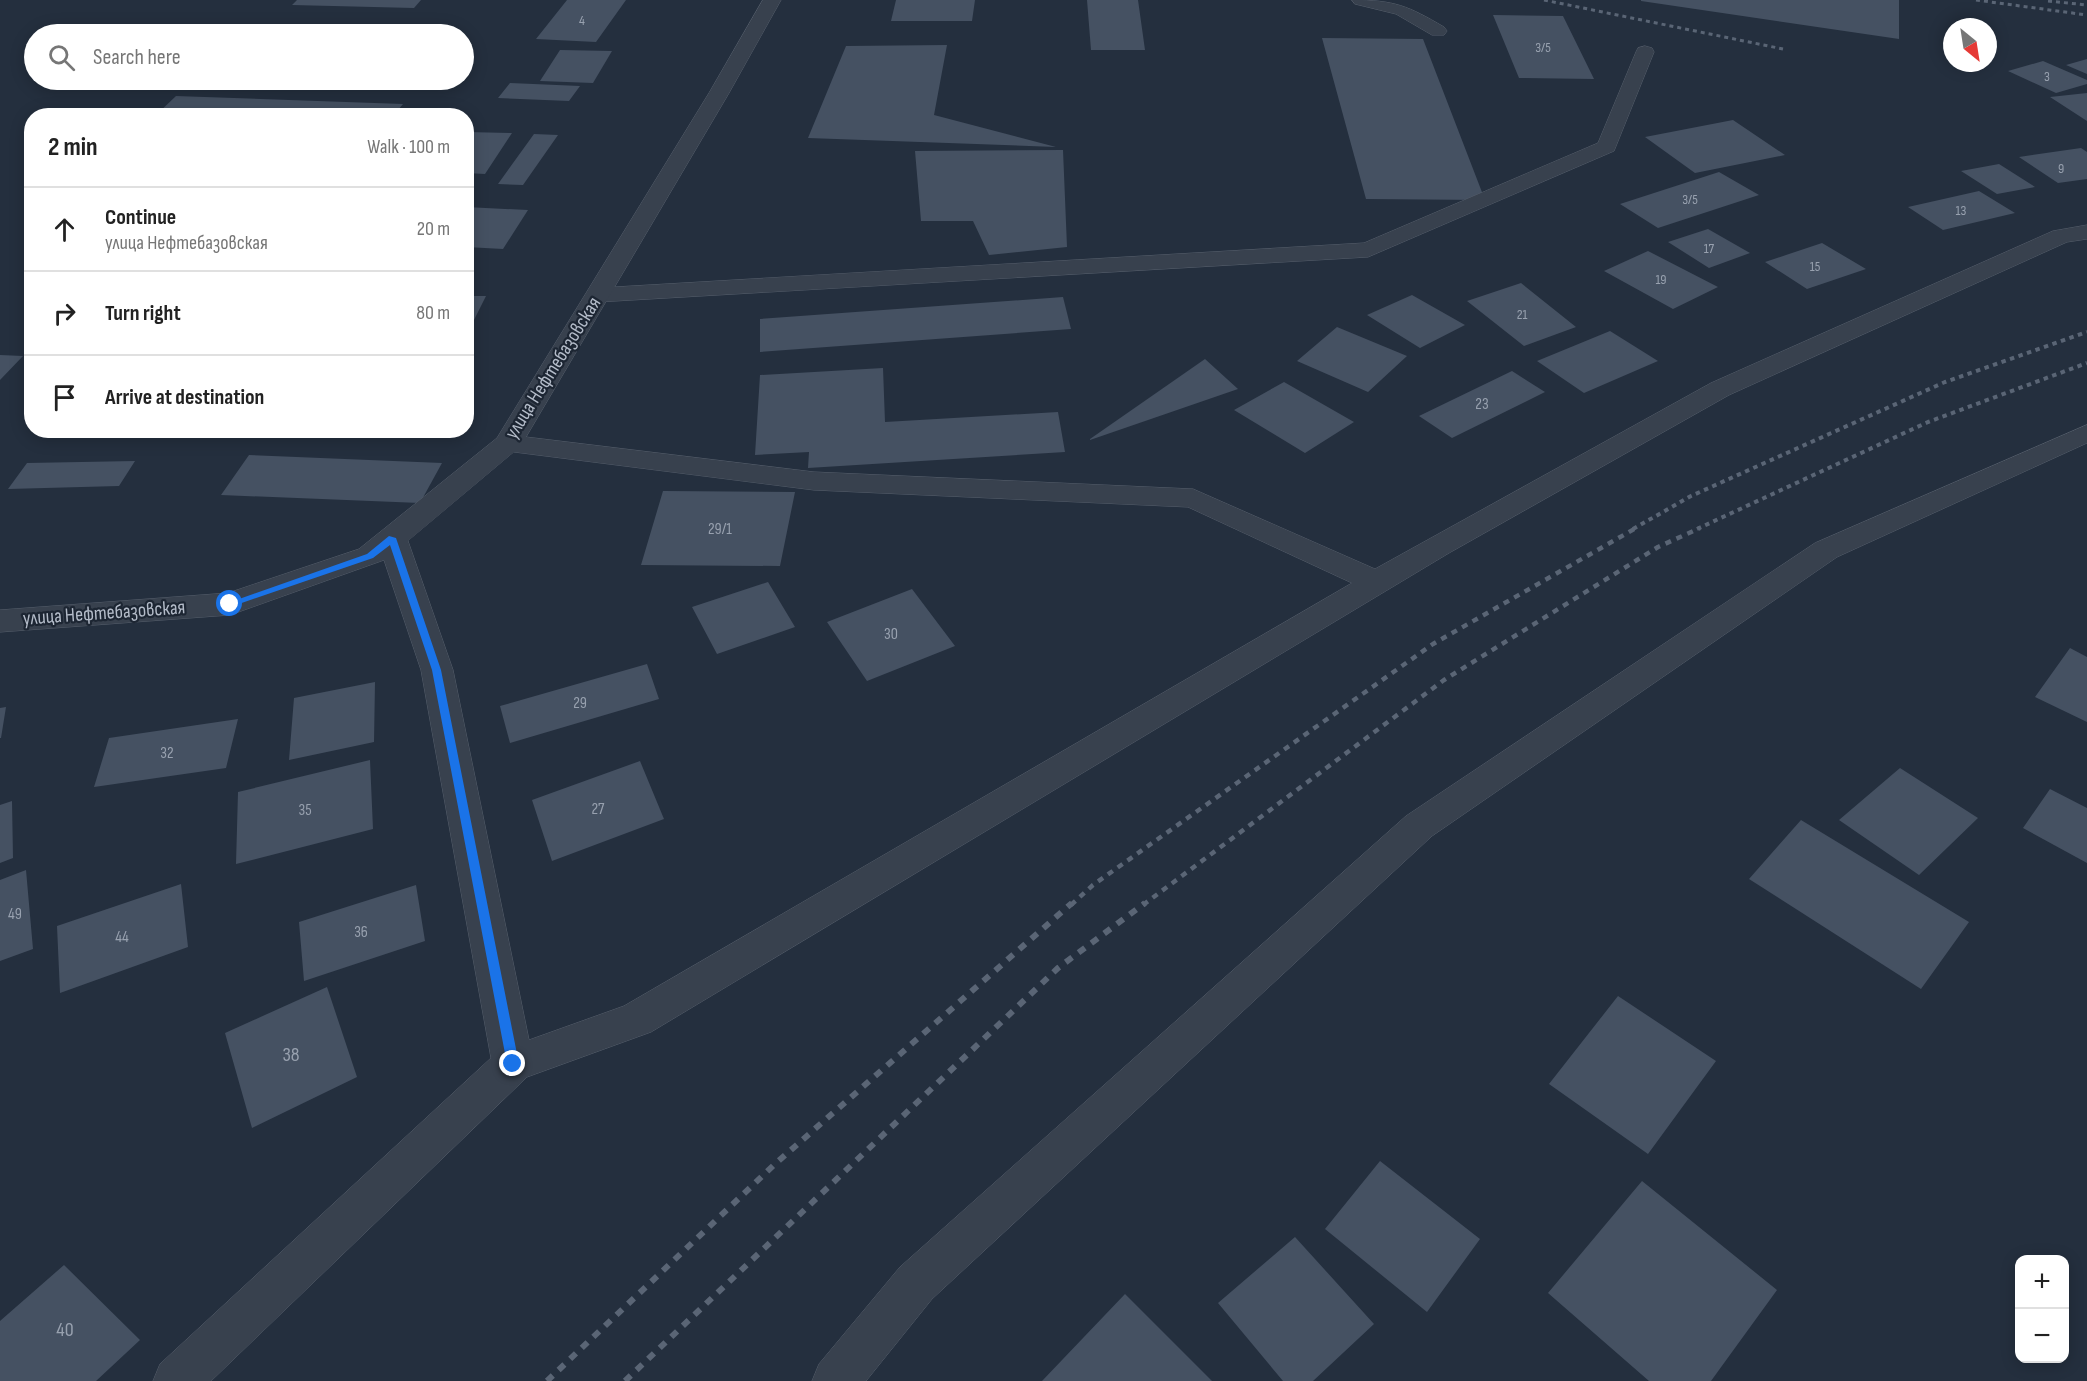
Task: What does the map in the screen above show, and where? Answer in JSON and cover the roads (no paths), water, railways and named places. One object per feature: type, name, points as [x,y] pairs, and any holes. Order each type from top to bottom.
[{"type":"street","name":"улица Нефтебазовская","points":[[0,621],[230,604],[370,556],[508,443],[772,0]]},
{"type":"street","points":[[177,1381],[513,1064],[637,1019],[1376,582],[1720,389],[2061,236],[2087,232]]},
{"type":"street","points":[[836,1381],[916,1283],[1419,826],[1826,550],[2087,433]]},
{"type":"street","points":[[508,443],[814,481],[1193,498],[1376,582]]},
{"type":"street","points":[[392,538],[436,670],[513,1064]]},
{"type":"lane","points":[[1361,0],[1402,10],[1438,31]]},
{"type":"lane","points":[[598,295],[1368,250],[1607,147],[1645,52]]},
{"type":"railway","points":[[1544,0],[1783,49]]},
{"type":"railway","points":[[1976,0],[2087,15]]},
{"type":"railway","points":[[2048,1],[2087,5]]},
{"type":"railway","points":[[1633,529],[1691,496],[1945,382],[2087,332]]},
{"type":"railway","points":[[1697,529],[1928,422],[2087,363]]},
{"type":"railway","points":[[1071,905],[1093,885],[1433,644],[1636,528]]},
{"type":"railway","points":[[1143,905],[1444,680],[1658,547],[1700,528]]},
{"type":"railway","points":[[547,1381],[775,1164],[1072,903]]},
{"type":"railway","points":[[625,1381],[1058,968],[1145,903]]}]
